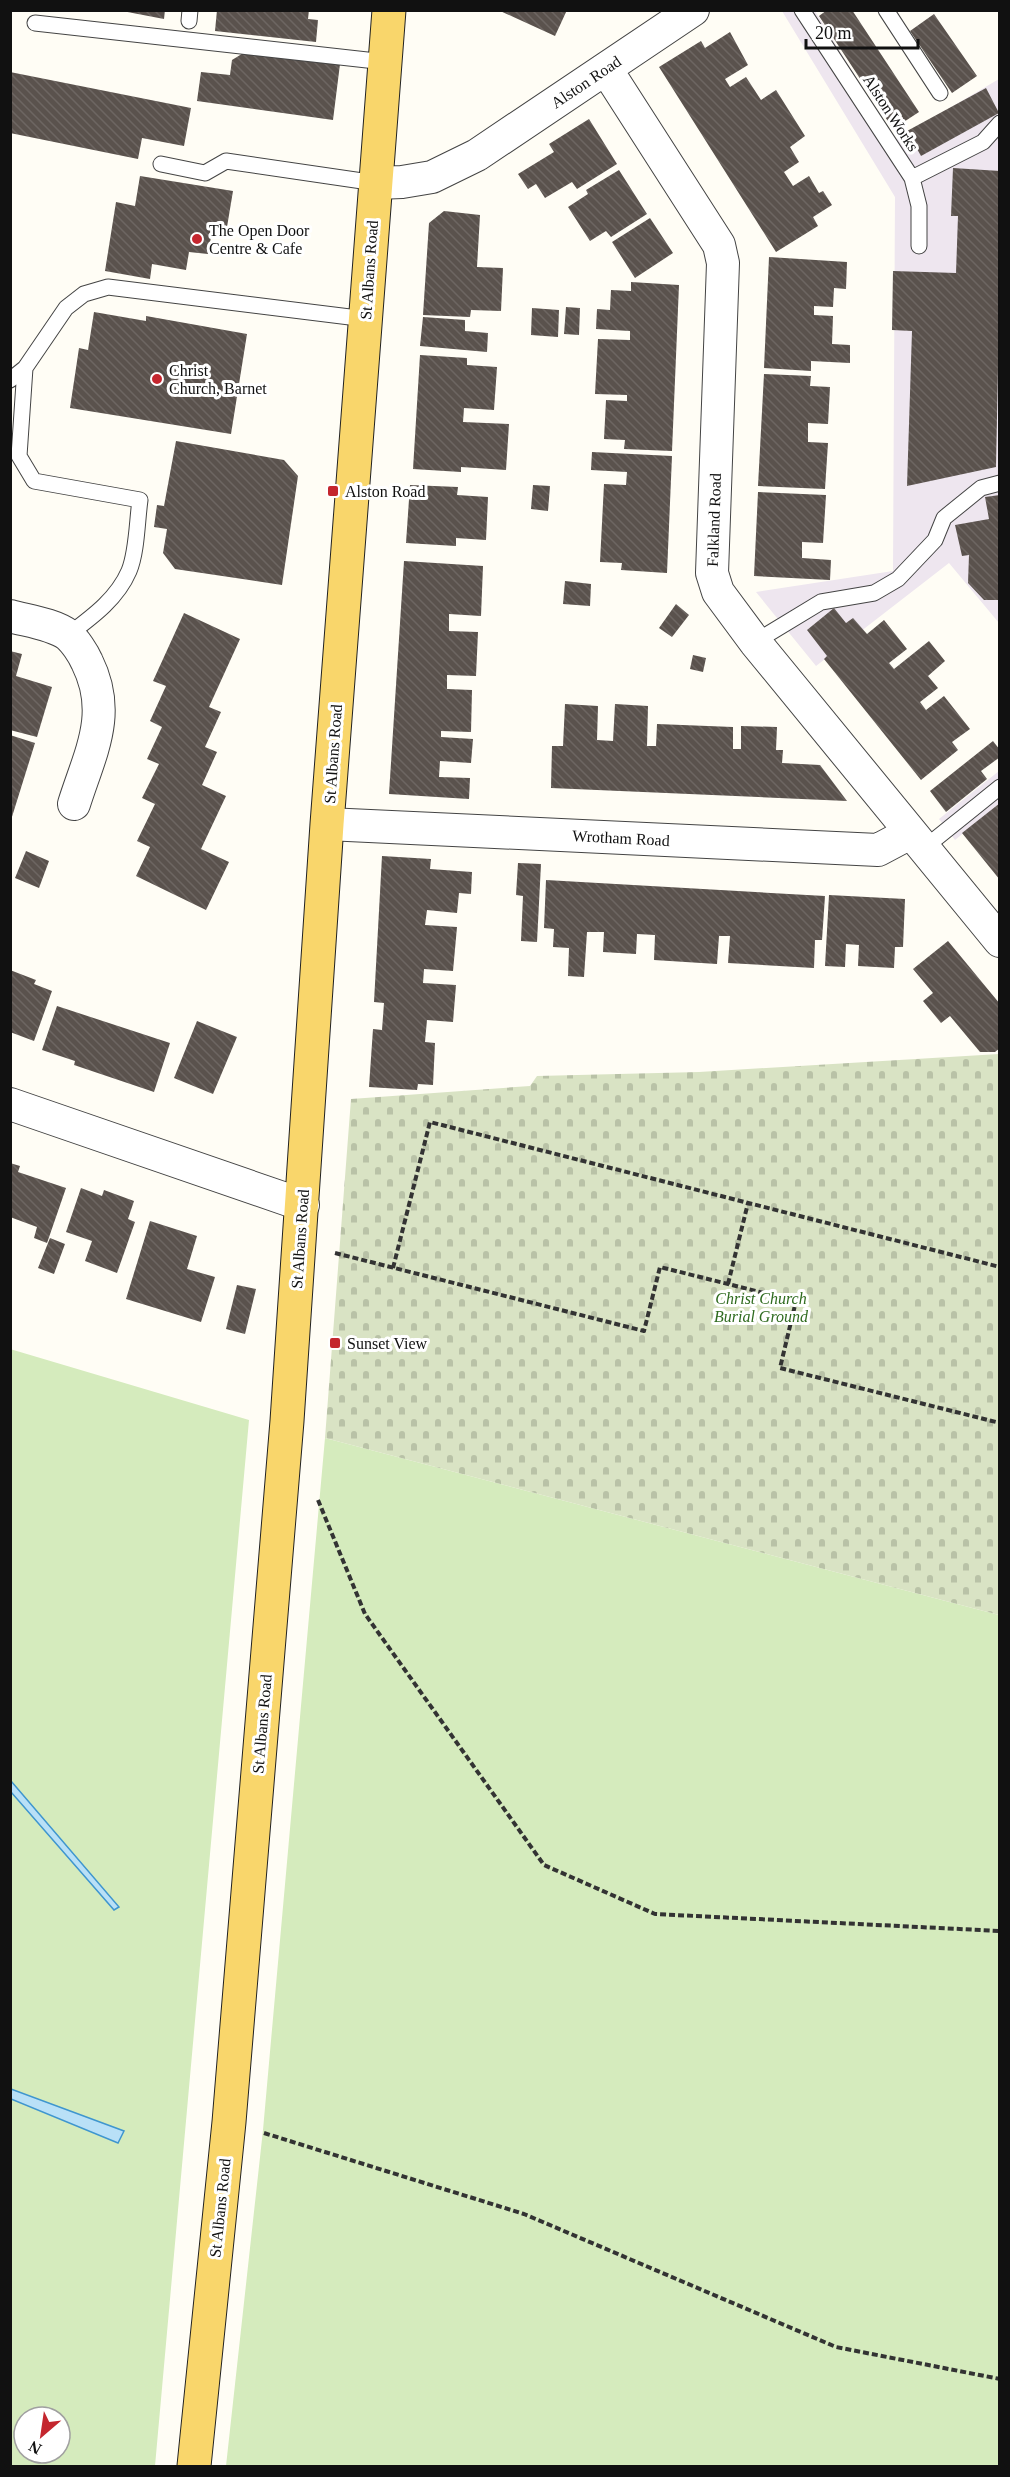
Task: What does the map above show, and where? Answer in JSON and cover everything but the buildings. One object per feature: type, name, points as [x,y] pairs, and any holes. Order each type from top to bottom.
[{"type":"main road","name":"St Albans Road","points":[[194,2466],[229,2122],[300,1244],[327,824],[389,10]]},
{"type":"street","name":"Alston Road","points":[[376,183],[432,177],[477,155],[693,10]]},
{"type":"street","name":"Falkland Road","points":[[606,69],[719,245],[723,263],[711,573],[718,592],[755,642],[999,941]]},
{"type":"street","points":[[10,616],[42,625],[68,636],[83,655],[94,676],[100,700],[98,729],[74,804]]},
{"type":"street","name":"Wrotham Road","points":[[327,824],[878,850],[917,841]]},
{"type":"street","points":[[10,1104],[303,1205]]},
{"type":"lane","name":"Alston Works","points":[[802,10],[912,178],[919,206],[920,246]]},
{"type":"lane","points":[[886,10],[940,93]]},
{"type":"lane","points":[[35,23],[385,62]]},
{"type":"lane","points":[[912,178],[983,142],[999,123]]},
{"type":"lane","points":[[161,164],[205,173],[226,161],[376,183]]},
{"type":"lane","points":[[10,380],[25,368],[66,308],[84,294],[108,287],[366,319]]},
{"type":"lane","points":[[25,368],[19,456],[34,481],[140,500],[130,568],[120,588],[101,609],[68,636]]},
{"type":"lane","points":[[755,642],[821,602],[874,593],[898,579],[934,540],[944,518],[981,488],[999,483]]},
{"type":"lane","points":[[917,841],[999,787]]},
{"type":"path","points":[[393,1268],[430,1122],[999,1267]]},
{"type":"path","points":[[728,1284],[748,1203]]},
{"type":"path","points":[[300,1244],[644,1331],[660,1267],[796,1301],[780,1368],[999,1423]]},
{"type":"path","points":[[317,1496],[365,1614],[544,1865],[655,1914],[999,1931]]},
{"type":"path","points":[[229,2122],[524,2214],[836,2347],[999,2379]]},
{"type":"shaded area","points":[[782,11],[815,11],[895,140],[999,79],[999,623],[949,563],[816,666],[756,592],[893,571],[895,197]]},
{"type":"shaded area","points":[[999,771],[999,804],[955,840],[939,819]]},
{"type":"green space","name":"Christ Church Burial Ground","points":[[999,1054],[999,1615],[325,1438],[351,1099],[530,1086],[537,1076],[699,1072]]},
{"type":"green space","points":[[10,1349],[249,1420],[155,2466],[11,2466]]},
{"type":"green space","points":[[325,1438],[999,1615],[999,2466],[226,2466],[263,2130]]},
{"type":"water","points":[[11,1781],[119,1907],[114,1910],[11,1792]]},
{"type":"water","points":[[10,2089],[124,2131],[118,2143],[11,2099]]},
{"type":"place","name":"The Open Door Centre & Cafe","points":[[197,239]]},
{"type":"place","name":"Christ Church, Barnet","points":[[157,379]]},
{"type":"place","name":"Alston Road","points":[[333,491]]},
{"type":"place","name":"Sunset View","points":[[335,1343]]}]
